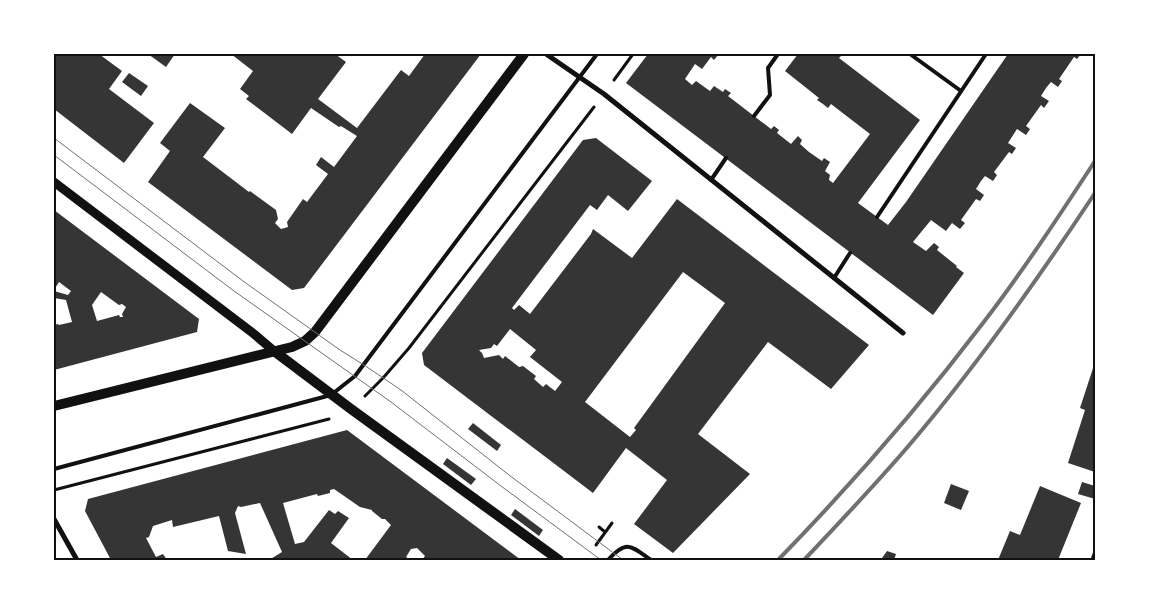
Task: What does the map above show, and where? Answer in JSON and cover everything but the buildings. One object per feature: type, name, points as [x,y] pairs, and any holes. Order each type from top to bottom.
[{"type":"main road","points":[[54,406],[292,347],[305,341],[315,332],[524,54]]},
{"type":"main road","points":[[274,351],[559,560]]},
{"type":"street","points":[[546,54],[604,94],[903,333]]},
{"type":"street","points":[[54,182],[274,351]]},
{"type":"street","points":[[54,519],[77,560]]},
{"type":"lane","points":[[54,469],[332,395],[355,376],[597,54]]},
{"type":"lane","points":[[754,116],[770,95],[768,68],[778,54]]},
{"type":"lane","points":[[910,54],[961,91]]},
{"type":"lane","points":[[877,217],[986,54]]},
{"type":"lane","points":[[711,180],[726,158]]},
{"type":"lane","points":[[834,278],[850,253]]},
{"type":"lane","points":[[608,560],[623,547],[632,547],[651,560]]},
{"type":"path","points":[[599,527],[605,532]]},
{"type":"path","points":[[1092,560],[1095,551]]},
{"type":"tram line","points":[[54,138],[243,281],[340,350],[401,390],[509,475],[623,560]]},
{"type":"tram line","points":[[54,155],[234,291],[391,402],[601,560]]},
{"type":"railway","points":[[778,560],[884,444],[959,354],[1027,263],[1095,161]]},
{"type":"railway","points":[[804,560],[898,458],[960,383],[1052,257],[1095,193]]}]
